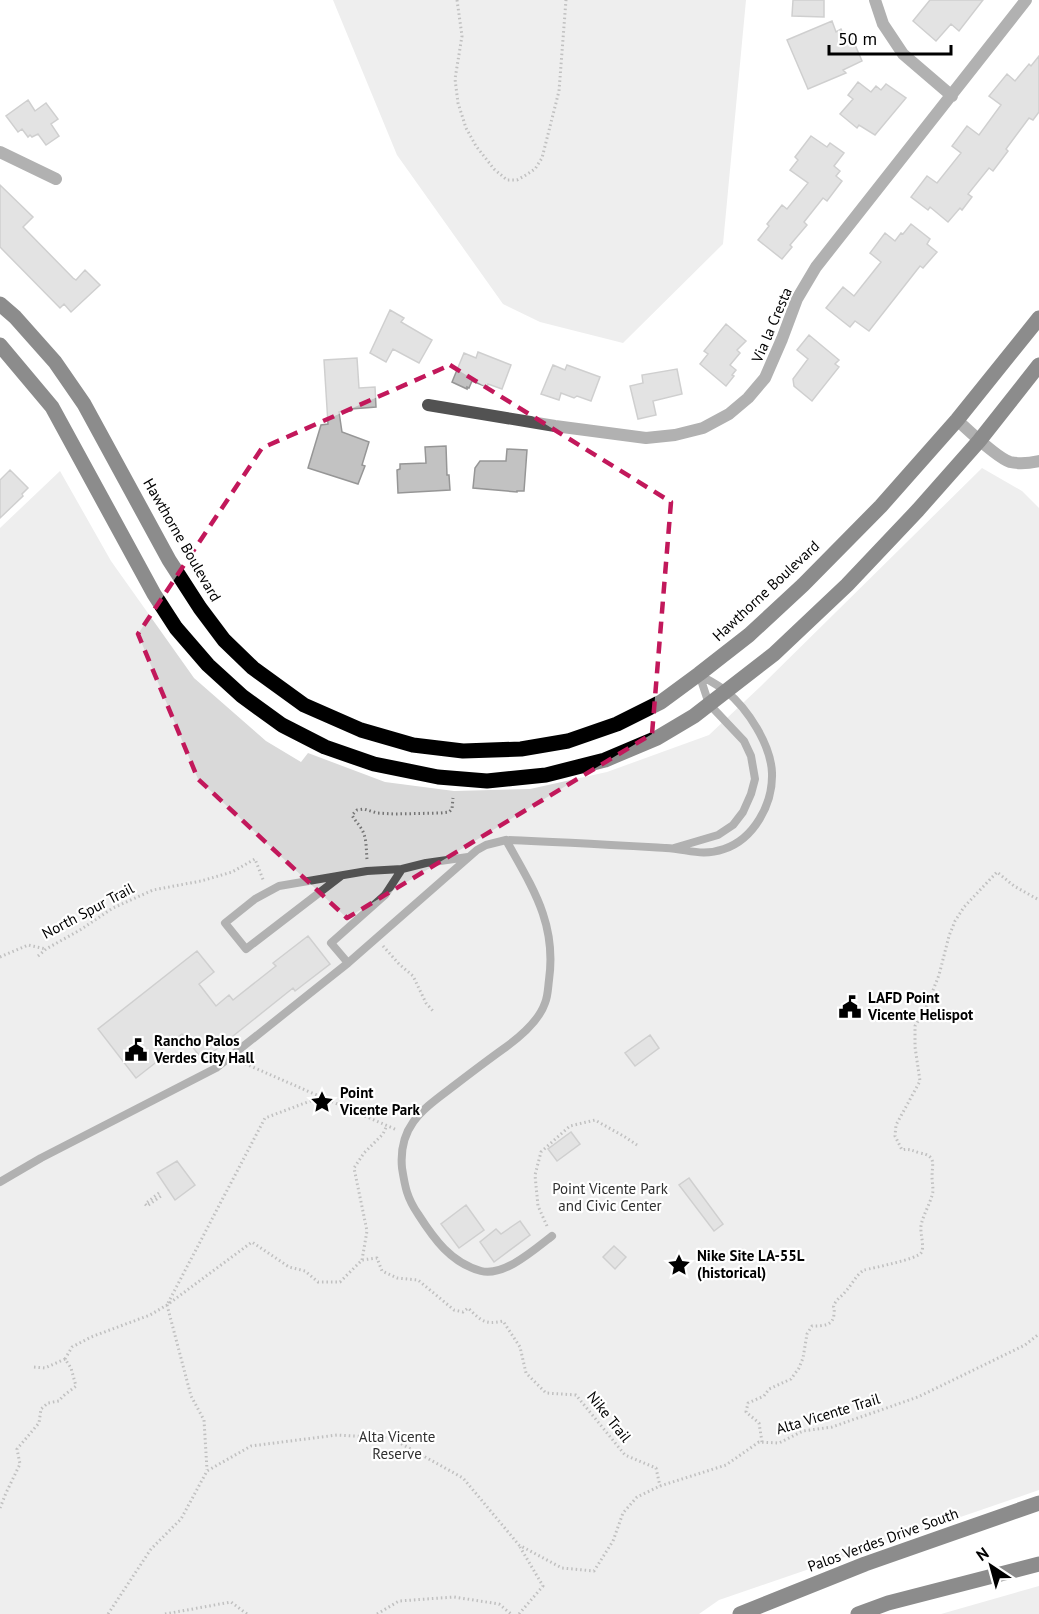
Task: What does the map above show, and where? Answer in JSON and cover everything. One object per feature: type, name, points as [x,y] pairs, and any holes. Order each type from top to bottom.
[{"type":"main road","name":"Hawthorne Boulevard","points":[[0,304],[15,317],[54,362],[84,404],[169,560],[224,640],[253,668],[304,705],[361,730],[413,745],[462,751],[521,749],[568,741],[617,724],[661,702],[699,674],[749,635],[803,585],[881,506],[957,420],[1039,318]]},
{"type":"main road","points":[[0,345],[52,407],[154,594],[176,628],[208,665],[242,696],[282,724],[325,747],[374,764],[438,777],[487,781],[546,776],[605,760],[657,738],[694,716],[774,654],[847,585],[979,441],[1039,365]]},
{"type":"main road","name":"Palos Verdes Drive South","points":[[740,1614],[864,1564],[1039,1503]]},
{"type":"main road","points":[[858,1614],[888,1603],[1039,1564]]},
{"type":"street","points":[[875,0],[883,24],[903,54],[952,96]]},
{"type":"street","name":"Via la Cresta","points":[[428,405],[646,438],[675,435],[703,428],[729,414],[748,398],[765,378],[797,299],[816,267],[1026,0]]},
{"type":"street","points":[[0,152],[56,179]]},
{"type":"street","points":[[957,420],[979,441],[1009,462],[1030,463],[1039,460]]},
{"type":"lane","points":[[0,1182],[231,1058],[348,963],[486,845],[506,840],[672,848],[704,854],[725,849],[739,842],[749,834],[771,790],[772,774],[768,751],[742,708],[726,691],[699,674]]},
{"type":"lane","points":[[672,848],[718,835],[733,825],[744,812],[752,794],[755,779],[752,756],[744,741],[709,704],[699,674]]},
{"type":"lane","points":[[506,840],[535,892],[545,916],[549,938],[550,971],[545,1003],[532,1024],[515,1040],[421,1111],[409,1127],[403,1145],[405,1189],[409,1202],[433,1238],[463,1264],[483,1272],[503,1269],[517,1262],[552,1236]]},
{"type":"lane","points":[[341,876],[246,949],[225,922],[255,899],[279,886],[367,871],[402,869],[470,857]]},
{"type":"lane","points":[[348,963],[331,943],[385,895],[402,869]]},
{"type":"path","points":[[457,0],[462,36],[455,79],[458,103],[466,128],[476,146],[494,169],[507,180],[517,180],[535,168],[542,158],[559,91],[566,0]]},
{"type":"path","points":[[367,860],[365,837],[352,815],[357,810],[394,814],[441,813],[452,809],[453,798]]},
{"type":"path","name":"North Spur Trail","points":[[0,957],[28,945],[46,949],[113,908],[153,890],[201,881],[232,872],[255,859],[268,892]]},
{"type":"path","points":[[762,1442],[759,1423],[746,1412],[748,1403],[764,1396],[769,1389],[792,1379],[803,1358],[807,1334],[813,1326],[830,1324],[836,1301],[854,1282],[859,1273],[916,1257],[921,1253],[923,1246],[920,1236],[921,1226],[933,1190],[933,1161],[924,1153],[908,1149],[902,1150],[895,1136],[896,1125],[920,1081],[915,1047],[915,1026],[926,1008],[939,975],[949,936],[956,921],[964,907],[997,872],[1014,886],[1039,900]]},
{"type":"path","points":[[377,938],[412,976],[426,1003],[433,1011]]},
{"type":"path","points":[[38,956],[46,949]]},
{"type":"path","points":[[231,1058],[407,1134]]},
{"type":"path","points":[[108,1614],[151,1549],[181,1519],[207,1471],[204,1420],[191,1396],[167,1305],[265,1118],[321,1097]]},
{"type":"path","points":[[552,1236],[538,1206],[535,1174],[541,1152],[570,1126],[595,1120],[637,1145]]},
{"type":"path","points":[[34,1367],[45,1368],[65,1359],[72,1347],[91,1337],[150,1315],[252,1242],[289,1268],[305,1270],[318,1282],[340,1282],[362,1260],[367,1231],[354,1168],[387,1125]]},
{"type":"path","points":[[159,1193],[145,1204],[147,1206],[162,1197]]},
{"type":"path","name":"Nike Trail","points":[[362,1260],[376,1258],[382,1271],[397,1278],[418,1280],[454,1310],[463,1312],[468,1308],[481,1320],[490,1324],[503,1321],[520,1347],[526,1373],[546,1393],[576,1395],[625,1455],[656,1468],[660,1486]]},
{"type":"path","name":"Alta Vicente Trail","points":[[207,1471],[251,1446],[337,1435],[391,1438],[463,1478],[519,1545],[562,1568],[594,1570],[613,1541],[623,1513],[637,1497],[660,1486],[726,1465],[759,1442],[779,1443],[803,1431],[832,1427],[918,1397],[1025,1345],[1039,1334]]},
{"type":"path","points":[[0,1508],[20,1464],[16,1449],[39,1423],[41,1409],[48,1403],[59,1401],[76,1386],[71,1368],[65,1359]]},
{"type":"path","points":[[519,1545],[543,1586],[519,1614]]},
{"type":"path","points":[[377,1614],[399,1601],[454,1597],[499,1605],[511,1614]]},
{"type":"path","points":[[165,1614],[231,1602],[247,1614]]},
{"type":"highlighted area","points":[[450,365],[671,502],[652,734],[347,918],[198,779],[138,634],[262,448]]},
{"type":"green space","points":[[333,0],[746,0],[723,244],[623,343],[540,322],[503,304],[397,155]]},
{"type":"green space","name":"Point Vicente Park and Civic Center","points":[[982,468],[1022,491],[1039,508],[1039,1490],[719,1600],[699,1614],[0,1614],[0,528],[60,471],[111,561],[194,678],[266,741],[301,762],[308,753],[385,782],[454,791],[530,789],[607,772],[709,735]]},
{"type":"green space","points":[[1039,1586],[1039,1614],[941,1614]]},
{"type":"building","points":[[793,0],[824,0],[824,17],[792,16]]},
{"type":"building","points":[[930,0],[983,0],[959,31],[951,24],[936,41],[913,21]]},
{"type":"building","points":[[832,21],[836,32],[841,29],[846,40],[852,38],[862,61],[843,70],[846,73],[808,89],[787,40]]},
{"type":"building","points":[[1039,56],[1039,112],[1033,120],[1029,118],[993,171],[989,168],[968,194],[972,197],[962,210],[960,208],[948,222],[930,207],[928,210],[911,197],[927,176],[937,183],[961,153],[952,146],[967,126],[979,135],[1001,105],[989,96],[1007,74],[1015,81]]},
{"type":"building","points":[[858,82],[871,92],[876,86],[881,90],[886,84],[906,98],[875,135],[859,125],[857,128],[840,114],[853,99],[848,95]]},
{"type":"building","points":[[28,100],[35,111],[46,103],[58,119],[51,124],[59,136],[46,145],[38,134],[28,137],[22,129],[18,132],[6,116]]},
{"type":"building","points":[[811,136],[827,147],[830,143],[844,153],[834,166],[840,171],[836,176],[842,181],[827,201],[823,198],[804,222],[807,225],[790,245],[792,247],[782,259],[758,240],[782,205],[787,209],[808,183],[790,170],[798,160],[795,157]]},
{"type":"building","points":[[0,185],[33,217],[23,227],[73,278],[76,280],[85,270],[100,285],[71,312],[64,304],[60,308],[0,247]]},
{"type":"building","points":[[911,224],[930,239],[927,244],[937,252],[923,268],[920,266],[869,331],[855,321],[850,327],[826,308],[843,287],[854,296],[881,262],[870,253],[885,233],[895,241]]},
{"type":"building","points":[[390,310],[404,318],[401,322],[432,340],[419,363],[393,349],[386,362],[370,353]]},
{"type":"building","points":[[726,324],[746,341],[737,350],[740,353],[730,365],[736,370],[726,386],[700,364],[708,354],[704,351]]},
{"type":"building","points":[[809,335],[839,360],[835,364],[839,367],[812,401],[794,386],[793,379],[808,359],[797,350]]},
{"type":"building","points":[[478,352],[511,365],[502,389],[488,384],[487,387],[472,381],[467,389],[452,382],[464,353],[476,358]]},
{"type":"building","points":[[357,358],[359,388],[375,387],[376,407],[339,412],[342,432],[369,442],[362,465],[365,466],[358,484],[308,468],[321,425],[328,424],[324,360]]},
{"type":"building","points":[[553,365],[565,370],[567,365],[600,377],[591,401],[561,393],[559,400],[541,394]]},
{"type":"building","points":[[677,369],[682,394],[653,401],[656,415],[638,419],[630,386],[643,383],[642,375]]},
{"type":"building","points":[[446,446],[450,490],[398,493],[397,470],[400,469],[400,464],[426,463],[425,447]]},
{"type":"building","points":[[507,449],[527,450],[524,491],[473,488],[475,468],[480,461],[506,461]]},
{"type":"building","points":[[10,470],[28,488],[22,494],[23,496],[0,518],[0,480]]},
{"type":"building","points":[[308,936],[330,964],[295,991],[293,988],[203,1060],[182,1034],[155,1055],[159,1060],[136,1078],[98,1029],[197,951],[214,972],[199,984],[216,1006],[229,995],[233,1000],[276,966],[273,963]]},
{"type":"building","points":[[650,1035],[659,1048],[635,1066],[625,1053]]},
{"type":"building","points":[[571,1132],[580,1144],[557,1161],[548,1149]]},
{"type":"building","points":[[177,1161],[195,1185],[175,1200],[157,1173]]},
{"type":"building","points":[[689,1178],[723,1224],[714,1231],[679,1185]]},
{"type":"building","points":[[466,1205],[484,1230],[459,1248],[441,1224]]},
{"type":"building","points":[[520,1221],[530,1235],[494,1262],[480,1242],[496,1229],[501,1234]]},
{"type":"building","points":[[614,1246],[626,1257],[615,1269],[603,1257]]},
{"type":"place","name":"LAFD Point Vicente Helispot","points":[[850,1007]]},
{"type":"place","name":"Rancho Palos Verdes City Hall","points":[[136,1050]]},
{"type":"place","name":"Point Vicente Park","points":[[322,1102]]},
{"type":"place","name":"Nike Site LA-55L (historical)","points":[[679,1265]]},
{"type":"park label","name":"Alta Vicente Reserve","points":[[397,1446]]}]
